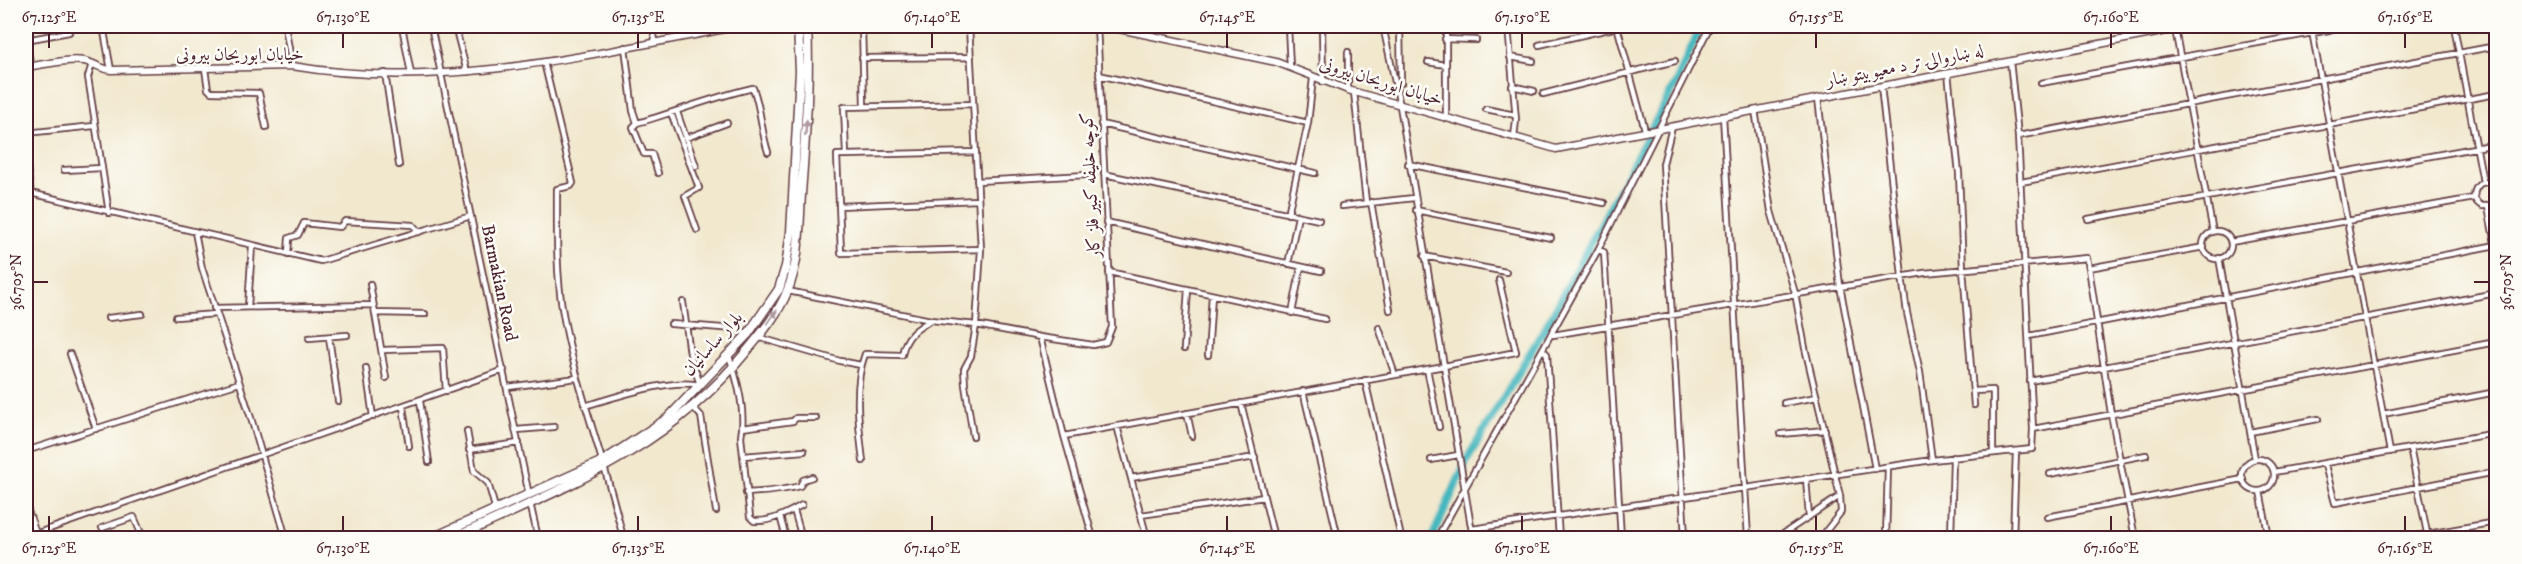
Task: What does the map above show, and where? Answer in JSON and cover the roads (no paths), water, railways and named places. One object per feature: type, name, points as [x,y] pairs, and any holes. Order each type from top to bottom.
[{"type":"highway","name":"بلوار ساسانیان","points":[[604,465],[668,418],[729,356],[784,290],[791,232],[800,71],[798,26]]},
{"type":"highway","name":"بلوار ساسانیان","points":[[454,538],[604,465],[653,438],[694,408],[733,368],[758,337],[784,290],[796,262],[808,107],[807,26]]},
{"type":"highway","name":"بلوار ساسانیان","points":[[432,538],[496,511],[530,500]]},
{"type":"street","points":[[103,26],[111,70]]},
{"type":"street","points":[[285,26],[292,66]]},
{"type":"street","points":[[402,26],[411,74]]},
{"type":"street","name":"Barmakian Road","points":[[431,26],[538,538]]},
{"type":"street","points":[[455,26],[467,72]]},
{"type":"street","points":[[653,26],[655,42]]},
{"type":"street","name":"خیابان ابوریحان بیرونی","points":[[28,67],[82,61],[98,69],[111,70],[292,66],[317,70],[441,75],[544,62],[741,26]]},
{"type":"street","points":[[862,26],[864,106]]},
{"type":"street","points":[[969,26],[981,249],[976,325],[971,356],[964,369],[964,385],[973,436]]},
{"type":"street","name":"کوچه خلیفه کبیر فلز کار","points":[[1040,337],[1093,345],[1106,342],[1112,327],[1097,26]]},
{"type":"street","name":"خیابان ابوریحان بیرونی","points":[[1105,26],[1276,62],[1351,91],[1556,149],[1659,127]]},
{"type":"street","points":[[1288,26],[1290,68]]},
{"type":"street","points":[[1322,26],[1323,82]]},
{"type":"street","points":[[1383,26],[1400,106],[1473,538]]},
{"type":"street","points":[[1396,84],[1401,83],[1400,26]]},
{"type":"street","points":[[1446,26],[1446,118]]},
{"type":"street","points":[[1508,26],[1515,115],[1514,137]]},
{"type":"street","points":[[1539,45],[1619,26],[1629,73],[1647,130]]},
{"type":"street","points":[[1437,538],[1553,335],[1710,26]]},
{"type":"street","name":"له ښاروالۍ تر د معیوبیتو ښار","points":[[1659,127],[1672,127],[2193,26]]},
{"type":"street","points":[[2311,26],[2390,452]]},
{"type":"street","points":[[2040,83],[2351,26]]},
{"type":"street","points":[[2454,26],[2483,182]]},
{"type":"street","points":[[2175,29],[2213,232]]},
{"type":"street","points":[[28,67],[26,41],[69,32]]},
{"type":"street","points":[[1445,39],[1476,40]]},
{"type":"street","points":[[2018,136],[2496,46]]},
{"type":"street","points":[[625,47],[633,111],[637,123]]},
{"type":"street","points":[[1348,52],[1351,91],[1369,202],[1390,310]]},
{"type":"street","points":[[862,58],[970,57]]},
{"type":"street","points":[[1510,57],[1533,61]]},
{"type":"street","points":[[1472,530],[1806,478],[2034,448],[2021,182],[2010,61]]},
{"type":"street","points":[[544,62],[573,183],[571,186],[557,189],[558,270],[562,308],[577,378],[604,465],[623,538]]},
{"type":"street","points":[[1428,62],[1446,65]]},
{"type":"street","points":[[1543,94],[1675,62]]},
{"type":"street","points":[[92,64],[88,78],[109,213]]},
{"type":"street","points":[[206,69],[208,89],[211,92],[259,93],[266,127]]},
{"type":"street","points":[[1948,72],[1959,173],[1963,269],[1974,405]]},
{"type":"street","points":[[385,73],[399,165]]},
{"type":"street","points":[[1099,75],[1308,123]]},
{"type":"street","points":[[1288,214],[1308,123],[1313,78]]},
{"type":"street","points":[[1512,86],[1534,91]]},
{"type":"street","points":[[1881,86],[1907,313],[1920,372],[1932,460]]},
{"type":"street","points":[[658,173],[652,154],[644,154],[633,127],[637,123],[674,113],[714,97],[753,88],[768,152]]},
{"type":"street","points":[[2021,182],[2496,94]]},
{"type":"street","points":[[1818,98],[1840,286],[1875,469]]},
{"type":"street","points":[[846,155],[843,107],[973,104]]},
{"type":"street","points":[[1486,109],[1515,115]]},
{"type":"street","points":[[1755,110],[1771,211],[1795,293],[1840,496],[1841,512],[1826,531],[1826,538]]},
{"type":"street","points":[[674,113],[696,166]]},
{"type":"street","points":[[674,113],[699,188],[685,196],[697,230]]},
{"type":"street","points":[[1723,117],[1748,538]]},
{"type":"street","points":[[686,138],[727,123]]},
{"type":"street","points":[[1101,124],[1315,173]]},
{"type":"street","points":[[26,134],[94,126]]},
{"type":"street","points":[[1672,127],[1664,164],[1684,538]]},
{"type":"street","points":[[2088,219],[2496,144]]},
{"type":"street","points":[[976,152],[837,155],[841,253],[981,249]]},
{"type":"street","points":[[26,161],[28,193],[321,261],[471,216]]},
{"type":"street","points":[[1408,164],[1604,203]]},
{"type":"street","points":[[64,170],[102,168]]},
{"type":"street","points":[[1104,174],[1319,220]]},
{"type":"street","points":[[977,181],[1087,176]]},
{"type":"street","points":[[2496,187],[2492,183],[2483,182],[2476,187],[2474,198],[2479,205],[2488,207],[2496,202]]},
{"type":"street","points":[[1341,206],[1414,198]]},
{"type":"street","points":[[2230,242],[2348,223],[2474,198]]},
{"type":"street","points":[[839,206],[978,200]]},
{"type":"street","points":[[2029,336],[2496,246],[2488,207]]},
{"type":"street","points":[[1416,210],[1551,238]]},
{"type":"street","points":[[1288,264],[1298,216]]},
{"type":"street","points":[[288,254],[289,238],[298,235],[304,223],[340,226],[345,221],[413,225],[419,232]]},
{"type":"street","points":[[1106,222],[1321,272]]},
{"type":"street","points":[[195,232],[202,268],[286,538]]},
{"type":"street","points":[[2213,232],[2226,234],[2230,242],[2228,253],[2219,258],[2209,256],[2204,247],[2206,236],[2213,232]]},
{"type":"street","points":[[248,307],[252,246]]},
{"type":"street","points":[[2089,268],[2204,247]]},
{"type":"street","points":[[1598,250],[1604,252],[1621,538]]},
{"type":"street","points":[[1424,256],[1506,272]]},
{"type":"street","points":[[1553,335],[1902,276],[2087,258],[2111,414],[2135,538]]},
{"type":"street","points":[[2219,258],[2255,459]]},
{"type":"street","points":[[1292,313],[1301,267]]},
{"type":"street","points":[[1109,272],[1325,319]]},
{"type":"street","points":[[1064,436],[1516,352],[1498,280]]},
{"type":"street","points":[[370,284],[386,378]]},
{"type":"street","points":[[1184,349],[1188,289]]},
{"type":"street","points":[[784,290],[931,320],[976,325],[1040,337],[1064,436],[1093,538]]},
{"type":"street","points":[[2030,381],[2496,293]]},
{"type":"street","points":[[1208,355],[1212,295]]},
{"type":"street","points":[[683,302],[692,363],[700,385]]},
{"type":"street","points":[[214,308],[373,305]]},
{"type":"street","points":[[375,313],[425,314]]},
{"type":"street","points":[[108,318],[142,314]]},
{"type":"street","points":[[176,317],[216,314]]},
{"type":"street","points":[[863,461],[860,432],[861,364],[865,354],[902,355],[904,342],[914,330],[931,320]]},
{"type":"street","points":[[671,324],[735,329],[840,361],[861,364]]},
{"type":"street","points":[[1379,328],[1395,375]]},
{"type":"street","points":[[309,338],[347,335]]},
{"type":"street","points":[[329,337],[338,401]]},
{"type":"street","points":[[2033,429],[2496,342]]},
{"type":"street","points":[[383,350],[443,348],[446,391]]},
{"type":"street","points":[[1544,351],[1547,354],[1559,538]]},
{"type":"street","points":[[70,354],[96,429]]},
{"type":"street","points":[[729,356],[738,377],[742,456],[750,517],[754,521],[780,516],[802,505]]},
{"type":"street","points":[[366,368],[374,417]]},
{"type":"street","points":[[1427,369],[1439,427]]},
{"type":"street","points":[[26,507],[36,536],[504,370]]},
{"type":"street","points":[[508,387],[577,378]]},
{"type":"street","points":[[1365,380],[1400,533],[1399,538]]},
{"type":"street","points":[[585,406],[630,393],[684,382],[700,385]]},
{"type":"street","points":[[26,451],[239,383]]},
{"type":"street","points":[[1974,391],[1993,390],[1993,453]]},
{"type":"street","points":[[1303,392],[1338,538]]},
{"type":"street","points":[[2383,414],[2496,392]]},
{"type":"street","points":[[1784,403],[1817,397]]},
{"type":"street","points":[[420,401],[429,462]]},
{"type":"street","points":[[1241,403],[1274,537],[1250,538]]},
{"type":"street","points":[[403,406],[409,446]]},
{"type":"street","points":[[694,408],[701,416],[716,511]]},
{"type":"street","points":[[1186,413],[1192,436]]},
{"type":"street","points":[[742,428],[793,421],[795,418],[816,418]]},
{"type":"street","points":[[2250,432],[2318,419]]},
{"type":"street","points":[[1117,426],[1147,538]]},
{"type":"street","points":[[516,430],[554,427]]},
{"type":"street","points":[[1780,434],[1825,430]]},
{"type":"street","points":[[467,431],[474,471],[488,483],[496,511]]},
{"type":"street","points":[[2274,472],[2325,465],[2496,433]]},
{"type":"street","points":[[469,450],[519,443]]},
{"type":"street","points":[[2410,448],[2428,536]]},
{"type":"street","points":[[742,456],[804,451]]},
{"type":"street","points":[[2013,538],[2016,451]]},
{"type":"street","points":[[1431,460],[1458,455]]},
{"type":"street","points":[[2050,474],[2146,455]]},
{"type":"street","points":[[1131,478],[1255,457]]},
{"type":"street","points":[[1951,538],[1953,457]]},
{"type":"street","points":[[2255,459],[2266,461],[2274,472],[2271,485],[2260,491],[2250,489],[2243,479],[2244,467],[2255,459]]},
{"type":"street","points":[[2325,465],[2335,503],[2496,472]]},
{"type":"street","points":[[1886,538],[1888,467]]},
{"type":"street","points":[[746,493],[769,494],[800,486],[803,480],[812,477]]},
{"type":"street","points":[[1806,478],[1809,517]]},
{"type":"street","points":[[2047,517],[2243,479]]},
{"type":"street","points":[[2260,491],[2269,538]]},
{"type":"street","points":[[1778,538],[1840,496]]},
{"type":"street","points":[[1141,515],[1264,497]]},
{"type":"street","points":[[794,510],[801,538]]},
{"type":"street","points":[[780,516],[786,538]]},
{"type":"street","points":[[102,528],[134,517],[143,538]]},
{"type":"street","points":[[2405,538],[2428,536],[2496,522]]},
{"type":"street","points":[[2140,538],[2159,535]]},
{"type":"waterway","points":[[1432,538],[1469,456],[1552,316],[1675,85],[1701,26]]}]
